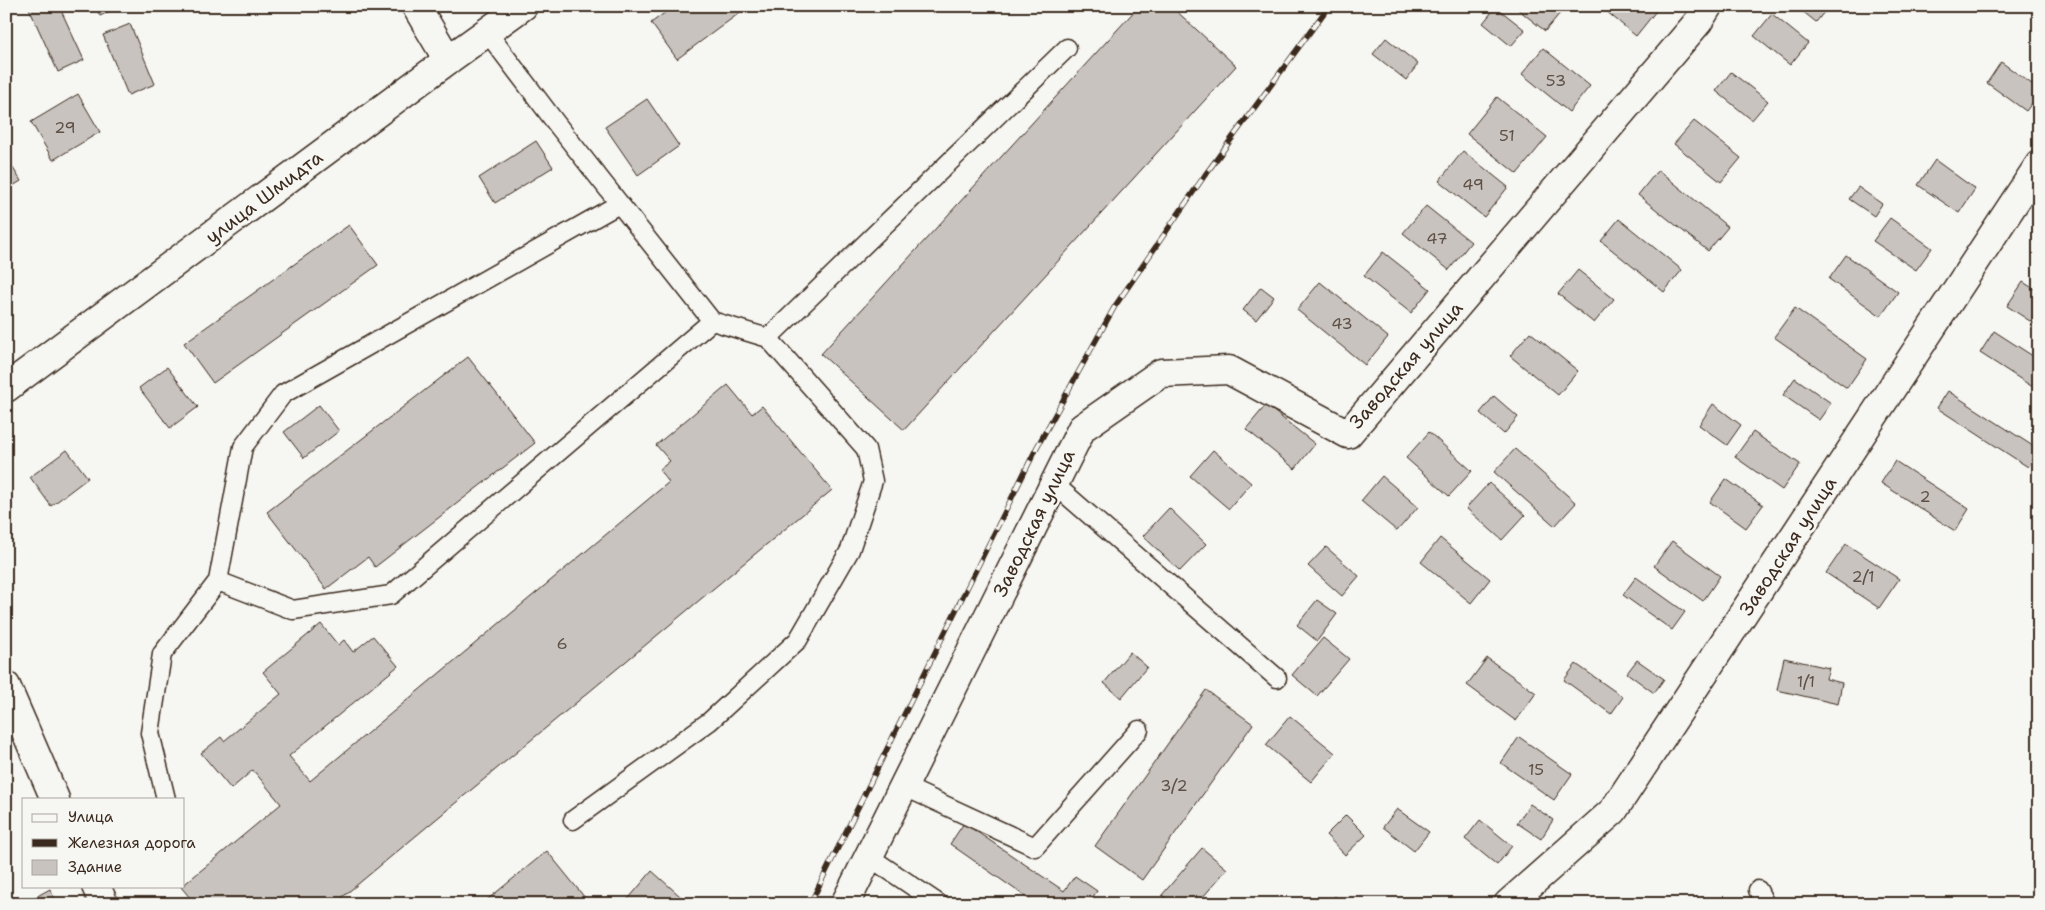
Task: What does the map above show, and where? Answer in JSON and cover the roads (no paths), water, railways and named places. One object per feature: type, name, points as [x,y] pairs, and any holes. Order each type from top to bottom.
[{"type":"street","points":[[416,6],[448,60]]},
{"type":"street","name":"улица Шмидта","points":[[6,388],[523,6]]},
{"type":"street","name":"Заводская улица","points":[[845,904],[1082,428],[1161,373],[1229,370],[1348,434],[1698,22],[1708,6]]},
{"type":"street","name":"Заводская улица","points":[[1508,904],[1614,811],[2039,165]]},
{"type":"street","points":[[6,686],[56,798]]},
{"type":"street","points":[[97,888],[104,904]]},
{"type":"lane","points":[[487,32],[619,204],[712,321],[768,338],[866,450],[873,481],[850,550],[798,640],[710,721],[573,820]]},
{"type":"lane","points":[[768,338],[1066,48]]},
{"type":"lane","points":[[166,798],[150,732],[162,654],[218,581],[243,447],[283,394],[619,204]]},
{"type":"lane","points":[[218,581],[293,610],[391,595],[712,321]]},
{"type":"lane","points":[[1054,484],[1277,678]]},
{"type":"lane","points":[[904,786],[1035,846],[1139,730]]},
{"type":"lane","points":[[868,856],[939,904]]},
{"type":"railway","points":[[810,904],[1037,447],[1115,306],[1205,175],[1329,6]]}]
